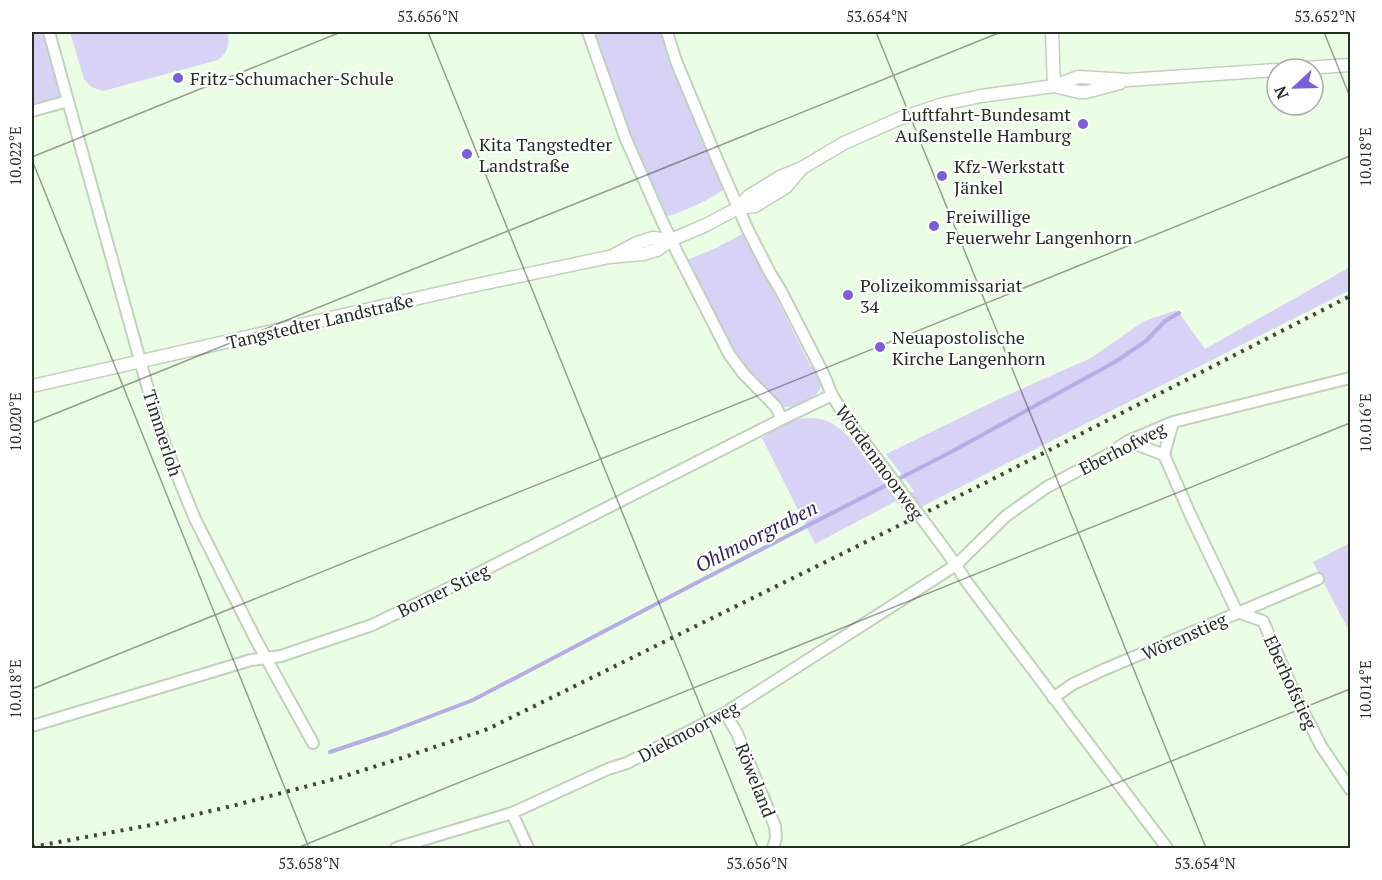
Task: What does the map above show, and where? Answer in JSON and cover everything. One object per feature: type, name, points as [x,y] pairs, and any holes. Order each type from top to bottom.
[{"type":"street","name":"Timmerloh","points":[[49,32],[161,434],[189,505],[266,658],[313,743]]},
{"type":"street","points":[[588,32],[625,137],[671,240],[729,354],[742,373],[776,407],[782,419]]},
{"type":"street","name":"Wördenmoorweg","points":[[667,32],[676,61],[738,208],[823,373],[832,395],[846,418],[1167,849]]},
{"type":"street","points":[[1052,32],[1054,86]]},
{"type":"street","points":[[1325,67],[1350,65]]},
{"type":"street","name":"Tangstedter Landstraße","points":[[32,386],[467,287],[609,258],[637,243],[653,238],[671,240],[738,208],[749,196],[780,177],[802,168],[859,135],[920,111],[981,96],[1054,86],[1086,92],[1127,81],[1265,71]]},
{"type":"street","points":[[32,111],[68,101]]},
{"type":"street","name":"Eberhofweg","points":[[956,565],[1006,516],[1047,487],[1106,456],[1128,441],[1173,422],[1350,378]]},
{"type":"street","name":"Borner Stieg","points":[[32,726],[251,660],[281,656],[372,625],[832,395]]},
{"type":"street","points":[[1173,422],[1164,455],[1237,612]]},
{"type":"street","points":[[1128,441],[1164,455]]},
{"type":"street","name":"Diekmoorweg","points":[[396,849],[512,813],[627,763],[725,713],[956,565]]},
{"type":"street","name":"Wörenstieg","points":[[1053,698],[1073,684],[1093,675],[1318,579]]},
{"type":"street","name":"Eberhofstieg","points":[[1237,612],[1263,621],[1296,697],[1321,746],[1350,789]]},
{"type":"street","name":"Röweland","points":[[725,713],[737,733],[775,826],[776,838],[773,849]]},
{"type":"street","points":[[512,813],[528,849]]},
{"type":"shaded area","points":[[32,32],[42,32],[61,96],[32,104]]},
{"type":"shaded area","points":[[70,32],[228,32],[228,44],[226,51],[218,60],[103,91],[91,87],[84,79]]},
{"type":"shaded area","points":[[593,32],[662,32],[723,190],[696,205],[666,217],[627,125]]},
{"type":"shaded area","points":[[744,233],[811,367],[815,365],[820,377],[821,386],[818,392],[794,406],[785,407],[777,403],[740,362],[687,260]]},
{"type":"shaded area","points":[[1350,267],[1350,290],[907,514],[896,501],[815,544],[762,438],[784,424],[799,419],[815,418],[827,421],[837,426],[852,441],[897,500],[914,491],[886,454],[1001,398],[1091,358],[1144,321],[1177,310],[1205,349]]},
{"type":"shaded area","points":[[1350,543],[1350,633],[1313,562]]},
{"type":"waterway","name":"Ohlmoorgraben","points":[[330,752],[473,700],[951,452],[1115,362],[1146,341],[1165,321],[1179,313]]},
{"type":"railway","points":[[32,847],[151,825],[236,805],[342,777],[488,729],[987,482],[1350,296]]},
{"type":"place","name":"Fritz-Schumacher-Schule","points":[[178,78]]},
{"type":"place","name":"Luftfahrt-Bundesamt Außenstelle Hamburg","points":[[1083,124]]},
{"type":"place","name":"Kita Tangstedter Landstraße","points":[[467,154]]},
{"type":"place","name":"Kfz-Werkstatt Jänkel","points":[[942,176]]},
{"type":"place","name":"Freiwillige Feuerwehr Langenhorn","points":[[934,226]]},
{"type":"place","name":"Polizeikommissariat 34","points":[[848,295]]},
{"type":"place","name":"Neuapostolische Kirche Langenhorn","points":[[880,347]]}]
